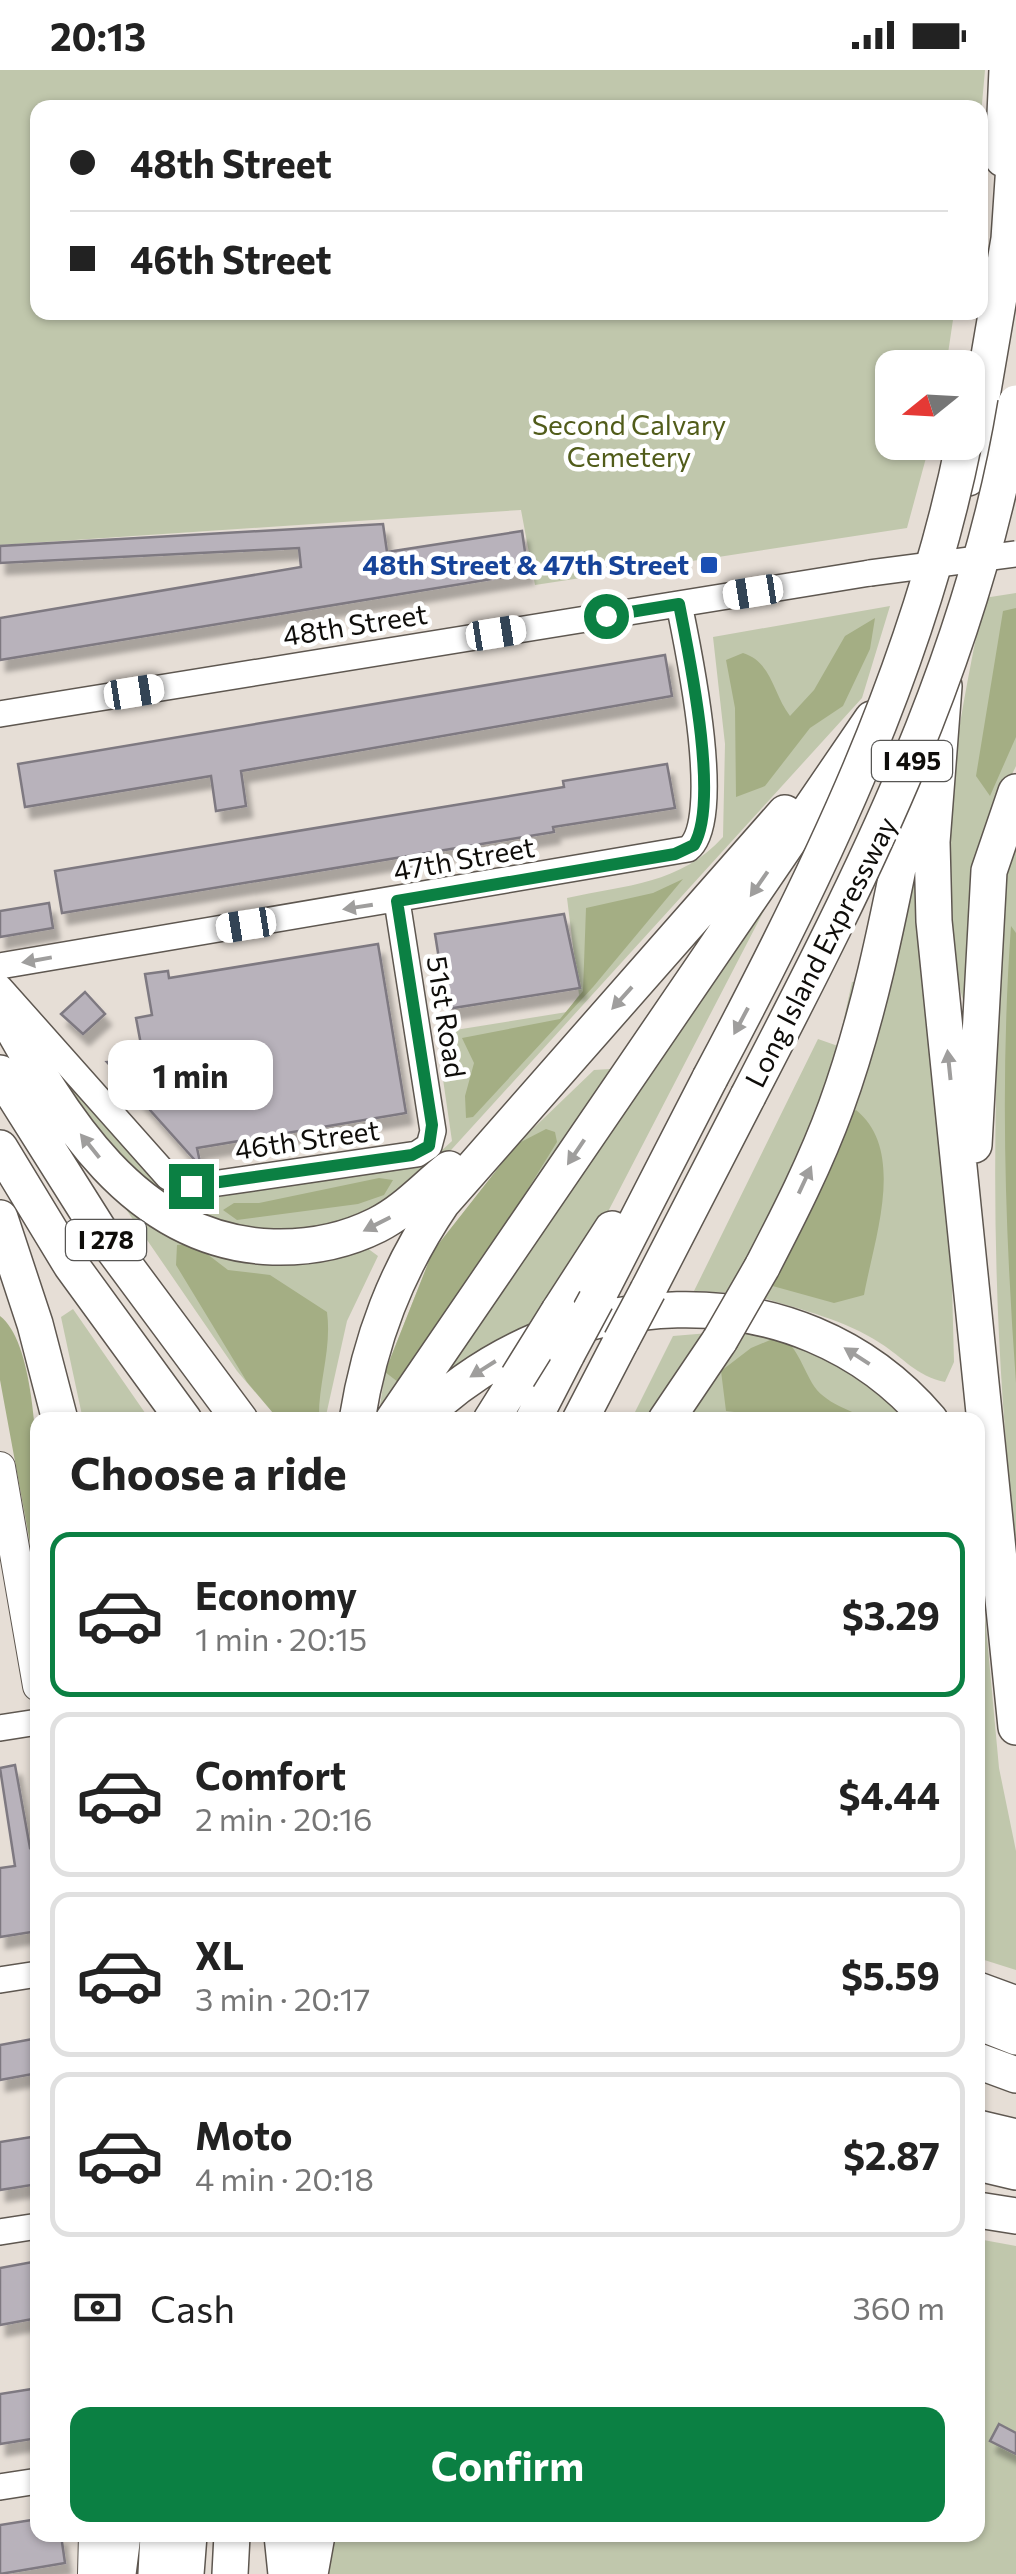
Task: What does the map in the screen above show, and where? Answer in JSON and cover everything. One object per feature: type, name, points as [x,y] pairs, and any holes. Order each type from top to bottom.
[{"type":"highway","points":[[988,295],[997,237],[1007,70]]},
{"type":"highway","points":[[407,1412],[908,666],[925,631],[972,466],[1009,238],[1016,135]]},
{"type":"highway","points":[[979,350],[984,320]]},
{"type":"highway","points":[[671,1412],[720,1340],[762,1267],[820,1147],[852,1060],[876,968],[950,620],[988,470],[1016,323]]},
{"type":"highway","name":"Long Island Expressway","points":[[584,1412],[900,792],[968,604],[1016,402]]},
{"type":"highway","name":"Long Island Expressway","points":[[537,1412],[808,893],[870,753],[919,614],[959,460]]},
{"type":"highway","points":[[950,620],[932,882],[984,1412]]},
{"type":"highway","points":[[359,1412],[370,1354],[394,1284],[442,1203],[509,1122],[874,716]]},
{"type":"highway","points":[[970,1266],[989,871],[1016,792]]},
{"type":"highway","points":[[0,1006],[64,1113],[118,1180],[167,1218],[220,1240],[299,1246],[363,1231],[403,1209],[509,1122]]},
{"type":"highway","name":"I 278","points":[[0,1073],[100,1230],[232,1410]]},
{"type":"highway","points":[[496,1412],[594,1253],[683,1131]]},
{"type":"highway","name":"I 278","points":[[0,1148],[47,1230],[178,1412]]},
{"type":"highway","points":[[0,1218],[36,1324],[58,1412]]},
{"type":"highway","points":[[413,1412],[518,1350],[607,1318],[680,1307],[749,1313],[827,1338],[883,1374],[922,1412]]},
{"type":"highway","points":[[597,1412],[617,1348]]},
{"type":"highway","points":[[985,1418],[1016,1728]]},
{"type":"highway","points":[[985,1523],[999,1560]]},
{"type":"highway","points":[[985,1993],[1016,2004]]},
{"type":"highway","points":[[985,2025],[1016,2036]]},
{"type":"highway","points":[[985,2064],[1016,2075]]},
{"type":"highway","points":[[985,2130],[1016,2137]]},
{"type":"highway","points":[[985,2165],[1016,2172]]},
{"type":"highway","points":[[985,2211],[1016,2216]]},
{"type":"highway","points":[[118,2574],[122,2542]]},
{"type":"highway","points":[[136,2574],[138,2542]]},
{"type":"highway","points":[[156,2574],[158,2542]]},
{"type":"highway","points":[[186,2574],[188,2542]]},
{"type":"highway","points":[[230,2574],[232,2542]]},
{"type":"highway","points":[[283,2542],[286,2574]]},
{"type":"highway","points":[[297,2574],[299,2542]]},
{"type":"highway","points":[[310,2574],[316,2542]]},
{"type":"main road","points":[[0,1467],[30,1640]]},
{"type":"main road","points":[[93,2574],[94,2542]]},
{"type":"street","name":"48th Street","points":[[0,714],[870,573],[1016,554]]},
{"type":"street","name":"47th Street","points":[[0,966],[675,854],[694,845],[702,808],[701,748],[679,604]]},
{"type":"street","name":"51st Road","points":[[397,901],[431,1142]]},
{"type":"street","name":"46th Street","points":[[0,988],[168,1177],[185,1186],[412,1155],[426,1150],[431,1142]]},
{"type":"street","points":[[0,1728],[30,1723]]},
{"type":"street","points":[[0,1980],[30,1975]]},
{"type":"street","points":[[0,2232],[30,2227]]},
{"type":"street","points":[[0,2487],[30,2482]]},
{"type":"green space","name":"Second Calvary Cemetery","points":[[0,70],[985,70],[982,100],[30,100],[30,320],[953,320],[949,350],[875,350],[875,460],[925,460],[907,528],[535,585],[521,510],[0,545]]},
{"type":"green space","points":[[1016,593],[1016,766],[983,835],[964,1004],[953,954],[948,903],[947,852],[956,750],[984,598]]},
{"type":"green space","points":[[890,606],[862,698],[432,1171],[391,1205],[303,1234],[200,1220],[127,1171],[52,1069],[50,1057],[167,1191],[192,1201],[428,1163],[452,1141],[438,1045],[443,1032],[567,1012],[579,995],[567,898],[671,874],[707,853],[723,837],[725,744],[713,637]]},
{"type":"green space","points":[[1016,608],[1016,737],[990,796],[976,776],[1003,611]]},
{"type":"green space","points":[[875,618],[870,649],[843,706],[810,728],[765,786],[736,797],[735,708],[726,660],[743,653],[753,657],[771,680],[790,716],[814,690],[845,636]]},
{"type":"green space","points":[[801,839],[598,1231],[537,1329],[431,1395]]},
{"type":"green space","points":[[1016,845],[1016,1544],[1001,1370],[995,1197],[1003,936],[1009,849]]},
{"type":"green space","points":[[923,849],[949,1168],[954,1362],[945,1382],[918,1371],[852,1328],[763,1298],[912,857]]},
{"type":"green space","points":[[683,879],[593,987],[473,1117],[466,1118],[465,1096],[474,1063],[462,1038],[560,1019],[583,991],[586,908],[653,893]]},
{"type":"green space","points":[[1011,926],[1016,933],[1016,1383],[1005,1155]]},
{"type":"green space","points":[[861,981],[843,1055],[736,1293],[694,1291],[818,1039],[838,1046],[852,982]]},
{"type":"green space","points":[[610,1069],[614,1076],[383,1412],[379,1412],[385,1372],[433,1251],[517,1144],[594,1070]]},
{"type":"green space","points":[[856,1110],[871,1127],[884,1172],[879,1223],[864,1295],[834,1303],[769,1285],[846,1116]]},
{"type":"green space","points":[[546,1129],[555,1132],[557,1142],[432,1344],[398,1382],[385,1372],[433,1251],[517,1144]]},
{"type":"green space","points":[[379,1178],[393,1180],[384,1195],[358,1204],[237,1220],[223,1210],[234,1203],[259,1203]]},
{"type":"green space","points":[[110,1186],[202,1245],[363,1245],[378,1256],[347,1321],[327,1412],[272,1412],[237,1371]]},
{"type":"green space","points":[[194,1244],[228,1270],[270,1275],[327,1312],[328,1340],[320,1412],[272,1412],[247,1382],[176,1265],[177,1245]]},
{"type":"green space","points":[[73,1309],[144,1412],[81,1412],[61,1317]]},
{"type":"green space","points":[[0,1316],[15,1335],[32,1400],[30,1543],[0,1380]]},
{"type":"green space","points":[[748,1321],[822,1342],[910,1412],[686,1412]]},
{"type":"green space","points":[[709,1333],[660,1412],[635,1412],[673,1336]]},
{"type":"green space","points":[[782,1335],[817,1390],[854,1412],[726,1411],[721,1371],[751,1348]]},
{"type":"green space","points":[[985,1616],[999,1768],[1016,1851],[1016,1970],[985,1960]]},
{"type":"green space","points":[[985,2240],[1016,2246],[1016,2574],[328,2574],[330,2542],[985,2542]]},
{"type":"building","points":[[383,524],[387,552],[522,531],[528,573],[0,660],[0,618],[301,567],[299,548],[0,563],[0,546]]},
{"type":"building","points":[[665,655],[672,696],[241,771],[246,806],[216,811],[211,776],[25,807],[18,764]]},
{"type":"building","points":[[667,764],[675,808],[553,827],[554,832],[62,913],[55,871],[564,787],[563,781]]},
{"type":"building","points":[[49,903],[53,928],[0,937],[0,911]]},
{"type":"building","points":[[564,914],[580,988],[447,1009],[435,934]]},
{"type":"building","points":[[378,944],[406,1113],[197,1148],[201,1167],[107,1062],[121,1061],[120,1054],[142,1050],[136,1018],[152,1015],[145,974],[168,971],[169,978]]},
{"type":"building","points":[[85,992],[105,1014],[83,1034],[61,1014]]},
{"type":"building","points":[[15,1765],[30,1848],[30,1932],[0,1937],[0,1868],[15,1866],[0,1768]]},
{"type":"building","points":[[30,2039],[30,2074],[0,2080],[0,2045]]},
{"type":"building","points":[[30,2137],[30,2185],[0,2190],[0,2142]]},
{"type":"building","points":[[30,2262],[30,2319],[0,2325],[0,2268]]},
{"type":"building","points":[[30,2389],[30,2439],[0,2444],[0,2394]]},
{"type":"building","points":[[999,2424],[1016,2433],[1016,2454],[990,2441]]},
{"type":"building","points":[[30,2520],[30,2542],[62,2542],[65,2563],[0,2574],[0,2525]]},
{"type":"place","name":"48th Street & 47th Street","points":[[709,565]]},
{"type":"route","points":[[191,1186],[412,1155],[429,1146],[432,1125],[397,901],[675,854],[694,845],[702,808],[701,748],[679,604],[606,616]]}]
